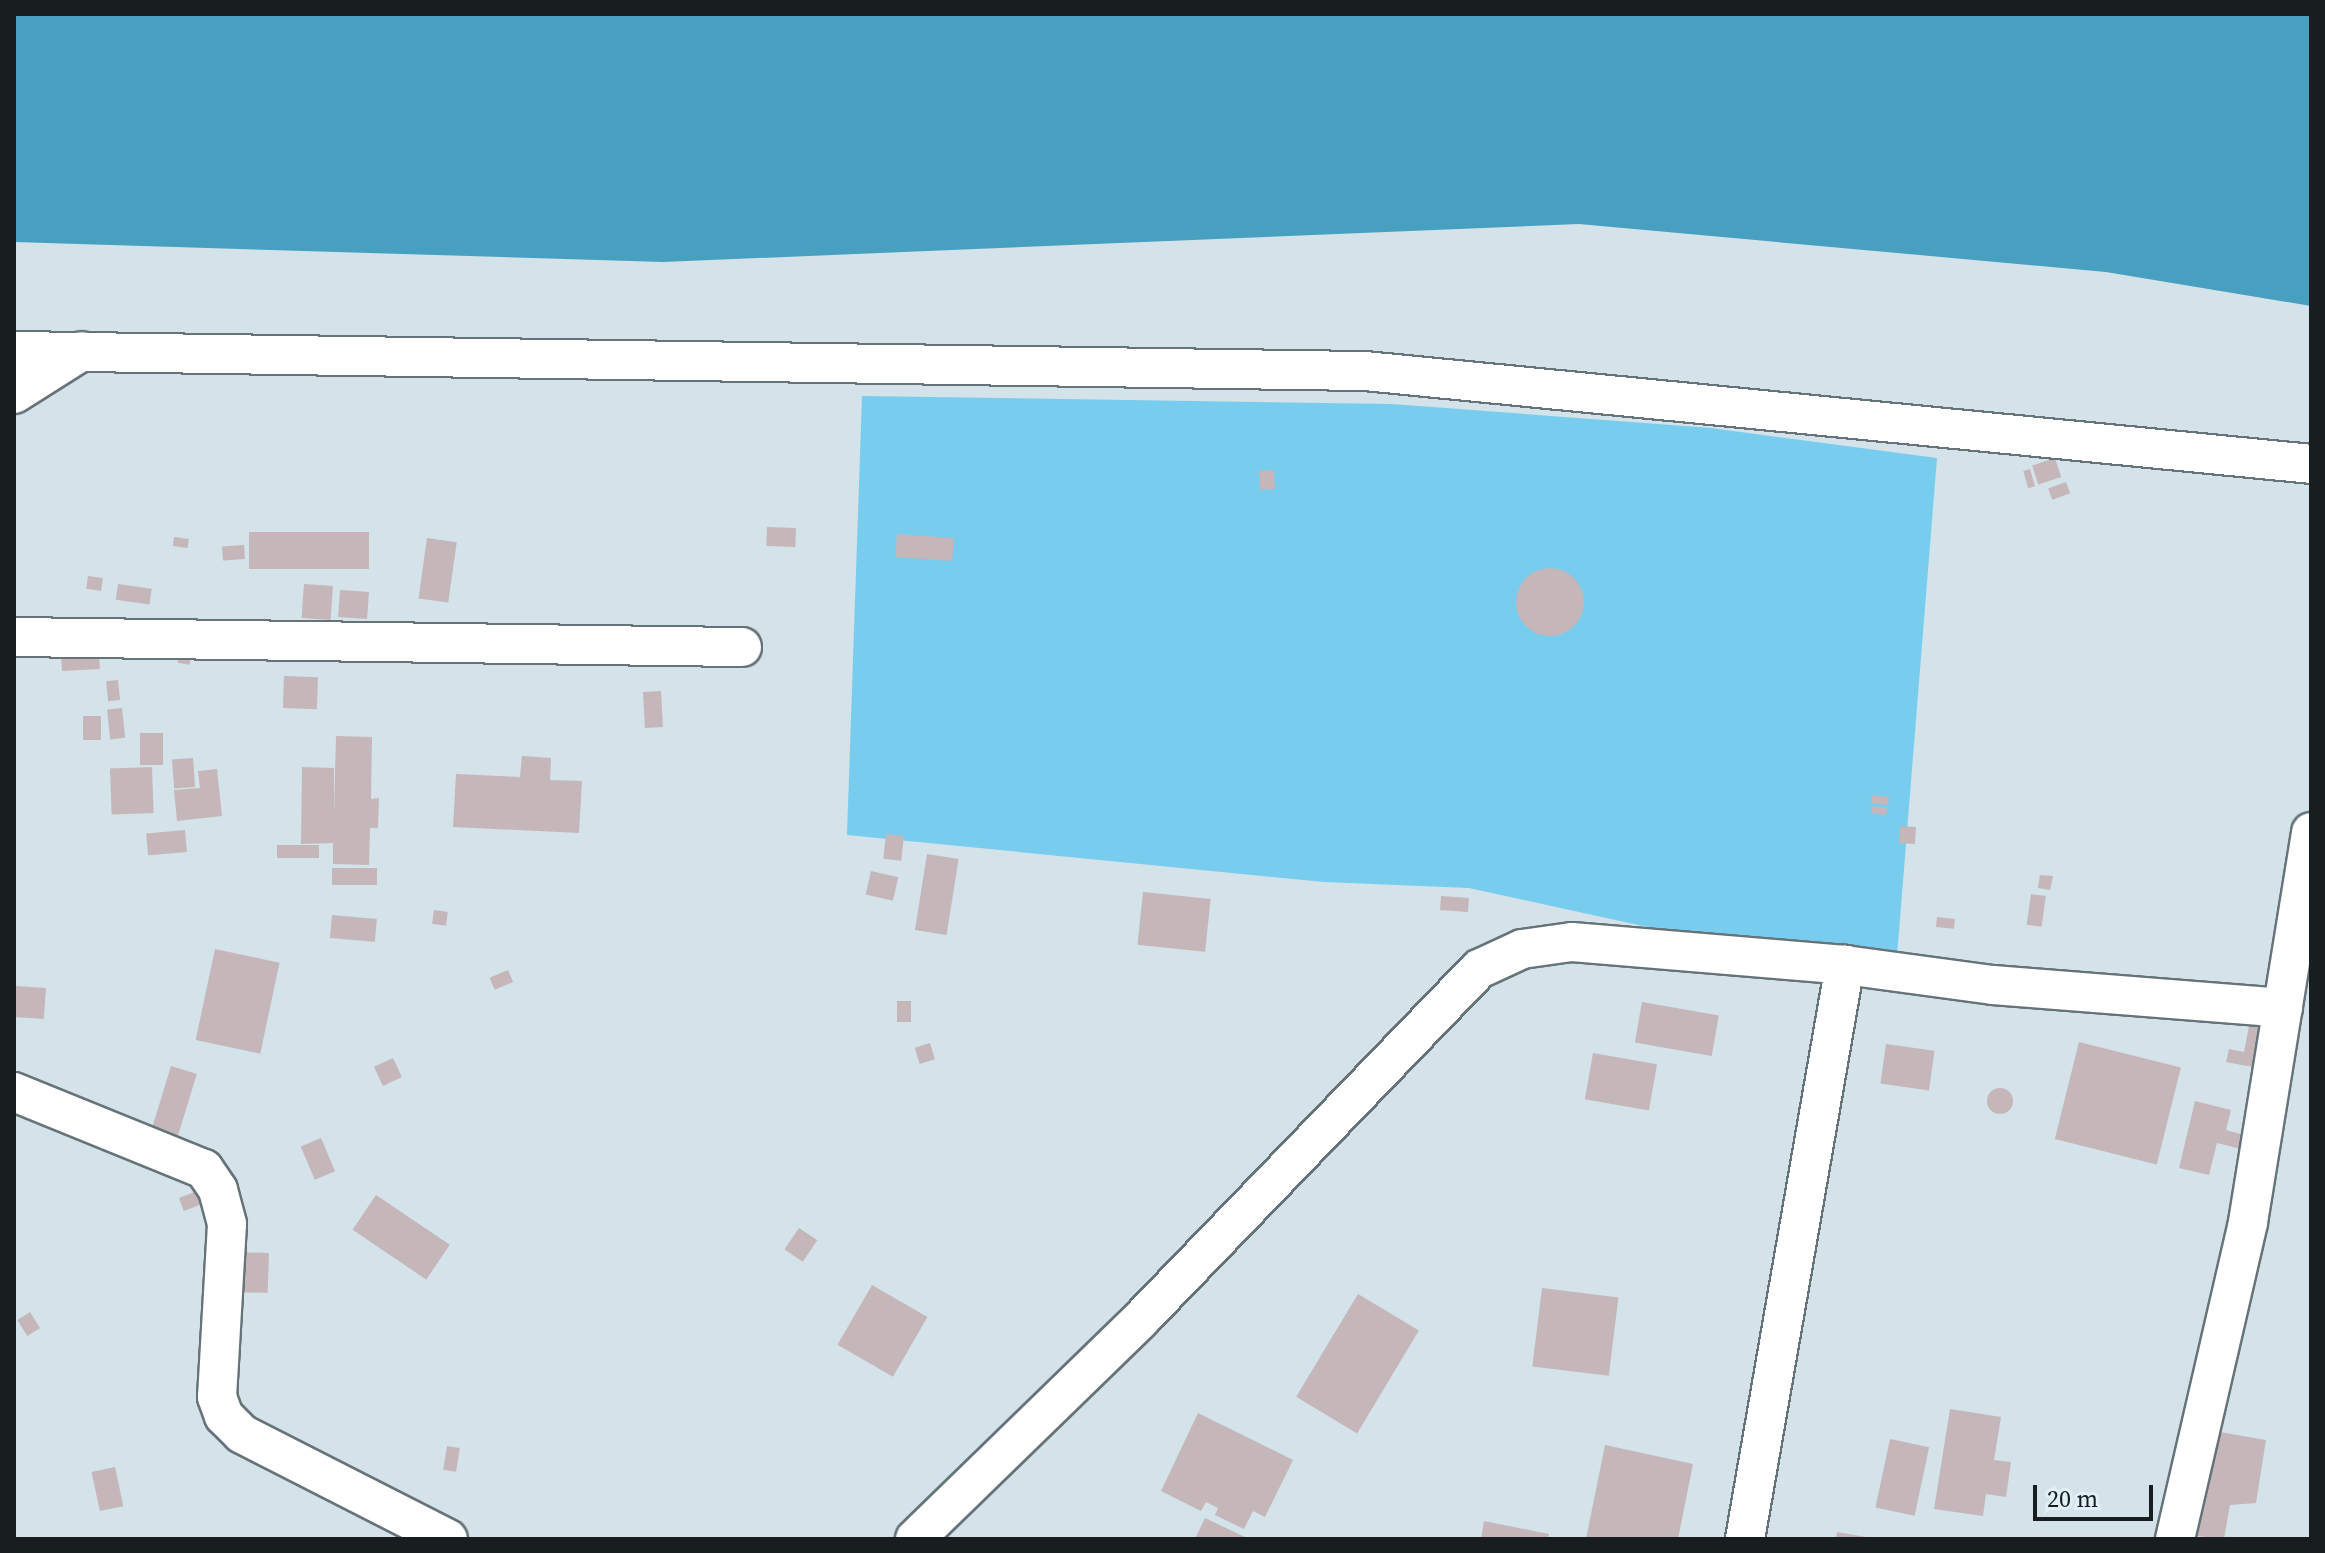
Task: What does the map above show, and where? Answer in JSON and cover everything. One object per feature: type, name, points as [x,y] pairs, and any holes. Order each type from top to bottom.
[{"type":"street","points":[[14,351],[1365,371],[2311,464]]},
{"type":"street","points":[[14,394],[82,351]]},
{"type":"street","points":[[14,637],[742,647]]},
{"type":"street","points":[[2175,1539],[2248,1222],[2311,832]]},
{"type":"street","points":[[915,1539],[1141,1319],[1479,969],[1522,949],[1572,942],[1845,965],[1993,985],[2283,1008]]},
{"type":"street","points":[[1745,1539],[1845,965]]},
{"type":"street","points":[[14,1092],[204,1169],[218,1190],[227,1224],[217,1397],[224,1416],[242,1434],[448,1539]]},
{"type":"shaded area","points":[[14,14],[2311,14],[2311,306],[2106,272],[1579,224],[663,262],[14,242]]},
{"type":"shaded area","points":[[862,396],[1392,404],[1711,428],[1937,458],[1895,981],[1469,888],[1324,882],[847,835]]},
{"type":"building","points":[[2055,458],[2061,477],[2038,484],[2032,465]]},
{"type":"building","points":[[2030,469],[2035,486],[2028,488],[2023,471]]},
{"type":"building","points":[[1274,470],[1275,489],[1260,490],[1259,471]]},
{"type":"building","points":[[2066,482],[2070,493],[2052,500],[2048,488]]},
{"type":"building","points":[[767,527],[796,528],[795,547],[766,546]]},
{"type":"building","points":[[249,532],[369,532],[369,569],[249,569]]},
{"type":"building","points":[[897,534],[954,538],[952,561],[895,557]]},
{"type":"building","points":[[174,537],[189,539],[188,548],[173,546]]},
{"type":"building","points":[[427,538],[457,542],[448,603],[419,598]]},
{"type":"building","points":[[244,545],[245,559],[223,561],[222,547]]},
{"type":"building","points":[[1543,568],[1557,568],[1569,573],[1579,583],[1584,602],[1579,621],[1569,631],[1557,636],[1543,636],[1531,631],[1521,621],[1516,609],[1516,595],[1521,583],[1531,573]]},
{"type":"building","points":[[88,576],[103,578],[101,591],[86,589]]},
{"type":"building","points":[[118,584],[152,589],[149,605],[116,600]]},
{"type":"building","points":[[304,584],[333,586],[331,620],[302,618]]},
{"type":"building","points":[[340,590],[369,592],[367,619],[338,617]]},
{"type":"building","points":[[180,649],[192,651],[190,665],[178,663]]},
{"type":"building","points":[[99,652],[100,669],[62,671],[61,654]]},
{"type":"building","points":[[284,676],[318,677],[317,709],[283,708]]},
{"type":"building","points":[[118,680],[120,700],[108,701],[106,681]]},
{"type":"building","points":[[661,691],[663,727],[645,728],[643,692]]},
{"type":"building","points":[[122,708],[125,738],[110,739],[107,710]]},
{"type":"building","points":[[83,716],[101,716],[101,740],[83,740]]},
{"type":"building","points":[[140,733],[163,733],[163,765],[140,765]]},
{"type":"building","points":[[336,736],[372,737],[371,799],[379,798],[378,828],[370,828],[369,865],[333,864],[333,843],[301,844],[302,767],[334,768],[334,816]]},
{"type":"building","points":[[522,756],[551,758],[550,780],[582,781],[579,833],[453,827],[456,774],[520,777]]},
{"type":"building","points":[[193,758],[195,787],[174,788],[172,759]]},
{"type":"building","points":[[152,767],[154,813],[112,814],[110,768]]},
{"type":"building","points":[[217,769],[222,816],[177,821],[174,790],[200,788],[198,771]]},
{"type":"building","points":[[1872,795],[1889,797],[1888,805],[1871,803]]},
{"type":"building","points":[[1872,806],[1887,808],[1886,815],[1871,813]]},
{"type":"building","points":[[1900,826],[1916,827],[1915,844],[1899,843]]},
{"type":"building","points":[[185,830],[187,852],[148,855],[146,833]]},
{"type":"building","points":[[886,834],[904,836],[901,861],[883,859]]},
{"type":"building","points":[[277,845],[319,845],[319,858],[277,858]]},
{"type":"building","points":[[927,854],[959,859],[947,935],[915,930]]},
{"type":"building","points":[[332,868],[377,868],[377,885],[332,885]]},
{"type":"building","points":[[871,871],[898,877],[893,901],[866,894]]},
{"type":"building","points":[[2040,875],[2053,876],[2050,890],[2038,888]]},
{"type":"building","points":[[1143,892],[1211,899],[1205,952],[1137,945]]},
{"type":"building","points":[[2031,894],[2046,896],[2042,927],[2027,925]]},
{"type":"building","points":[[1441,896],[1469,898],[1468,912],[1440,910]]},
{"type":"building","points":[[434,910],[448,912],[446,926],[432,924]]},
{"type":"building","points":[[332,915],[377,919],[375,942],[330,938]]},
{"type":"building","points":[[1937,917],[1955,919],[1954,929],[1936,927]]},
{"type":"building","points":[[215,949],[280,963],[260,1054],[196,1040]]},
{"type":"building","points":[[508,970],[513,982],[495,990],[490,978]]},
{"type":"building","points":[[16,986],[46,988],[44,1019],[14,1017]]},
{"type":"building","points":[[897,1001],[911,1001],[911,1022],[897,1022]]},
{"type":"building","points":[[1642,1002],[1719,1016],[1712,1056],[1635,1042]]},
{"type":"building","points":[[2250,1021],[2267,1025],[2258,1068],[2226,1062],[2229,1049],[2244,1052]]},
{"type":"building","points":[[2079,1042],[2181,1067],[2157,1164],[2055,1139]]},
{"type":"building","points":[[930,1043],[935,1059],[920,1064],[915,1048]]},
{"type":"building","points":[[1886,1044],[1935,1051],[1929,1090],[1880,1084]]},
{"type":"building","points":[[1593,1053],[1657,1064],[1649,1111],[1585,1099]]},
{"type":"building","points":[[393,1058],[402,1077],[383,1086],[374,1067]]},
{"type":"building","points":[[171,1066],[197,1074],[176,1142],[150,1134]]},
{"type":"building","points":[[2000,1088],[2009,1092],[2013,1101],[2009,1110],[2000,1114],[1991,1110],[1987,1101],[1991,1092]]},
{"type":"building","points":[[2195,1101],[2231,1110],[2226,1130],[2244,1135],[2241,1149],[2217,1143],[2209,1175],[2179,1168]]},
{"type":"building","points":[[321,1138],[335,1171],[315,1180],[301,1147]]},
{"type":"building","points":[[205,1188],[210,1201],[184,1211],[179,1198]]},
{"type":"building","points":[[376,1195],[450,1245],[426,1280],[353,1230]]},
{"type":"building","points":[[799,1228],[817,1240],[803,1262],[784,1250]]},
{"type":"building","points":[[237,1252],[269,1253],[268,1293],[236,1292]]},
{"type":"building","points":[[872,1285],[927,1317],[893,1377],[838,1345]]},
{"type":"building","points":[[1542,1288],[1618,1297],[1609,1376],[1532,1366]]},
{"type":"building","points":[[1358,1294],[1419,1331],[1357,1433],[1296,1397]]},
{"type":"building","points":[[30,1312],[40,1328],[27,1336],[17,1320]]},
{"type":"building","points":[[1950,1409],[2001,1417],[1994,1460],[2011,1462],[2006,1497],[1986,1494],[1983,1516],[1934,1509]]},
{"type":"building","points":[[1198,1413],[1293,1460],[1265,1517],[1253,1511],[1244,1529],[1215,1515],[1218,1508],[1206,1502],[1201,1511],[1161,1491]]},
{"type":"building","points":[[2214,1431],[2266,1440],[2256,1503],[2230,1505],[2224,1539],[2197,1536]]},
{"type":"building","points":[[1890,1439],[1929,1447],[1915,1516],[1875,1507]]},
{"type":"building","points":[[1605,1445],[1693,1464],[1678,1539],[1586,1539]]},
{"type":"building","points":[[447,1446],[460,1448],[456,1472],[443,1470]]},
{"type":"building","points":[[115,1467],[123,1506],[100,1511],[92,1472]]},
{"type":"building","points":[[1205,1518],[1249,1539],[1195,1539]]},
{"type":"building","points":[[1484,1521],[1549,1534],[1548,1539],[1481,1539]]},
{"type":"building","points":[[1837,1532],[1866,1537],[1866,1539],[1836,1539]]}]
